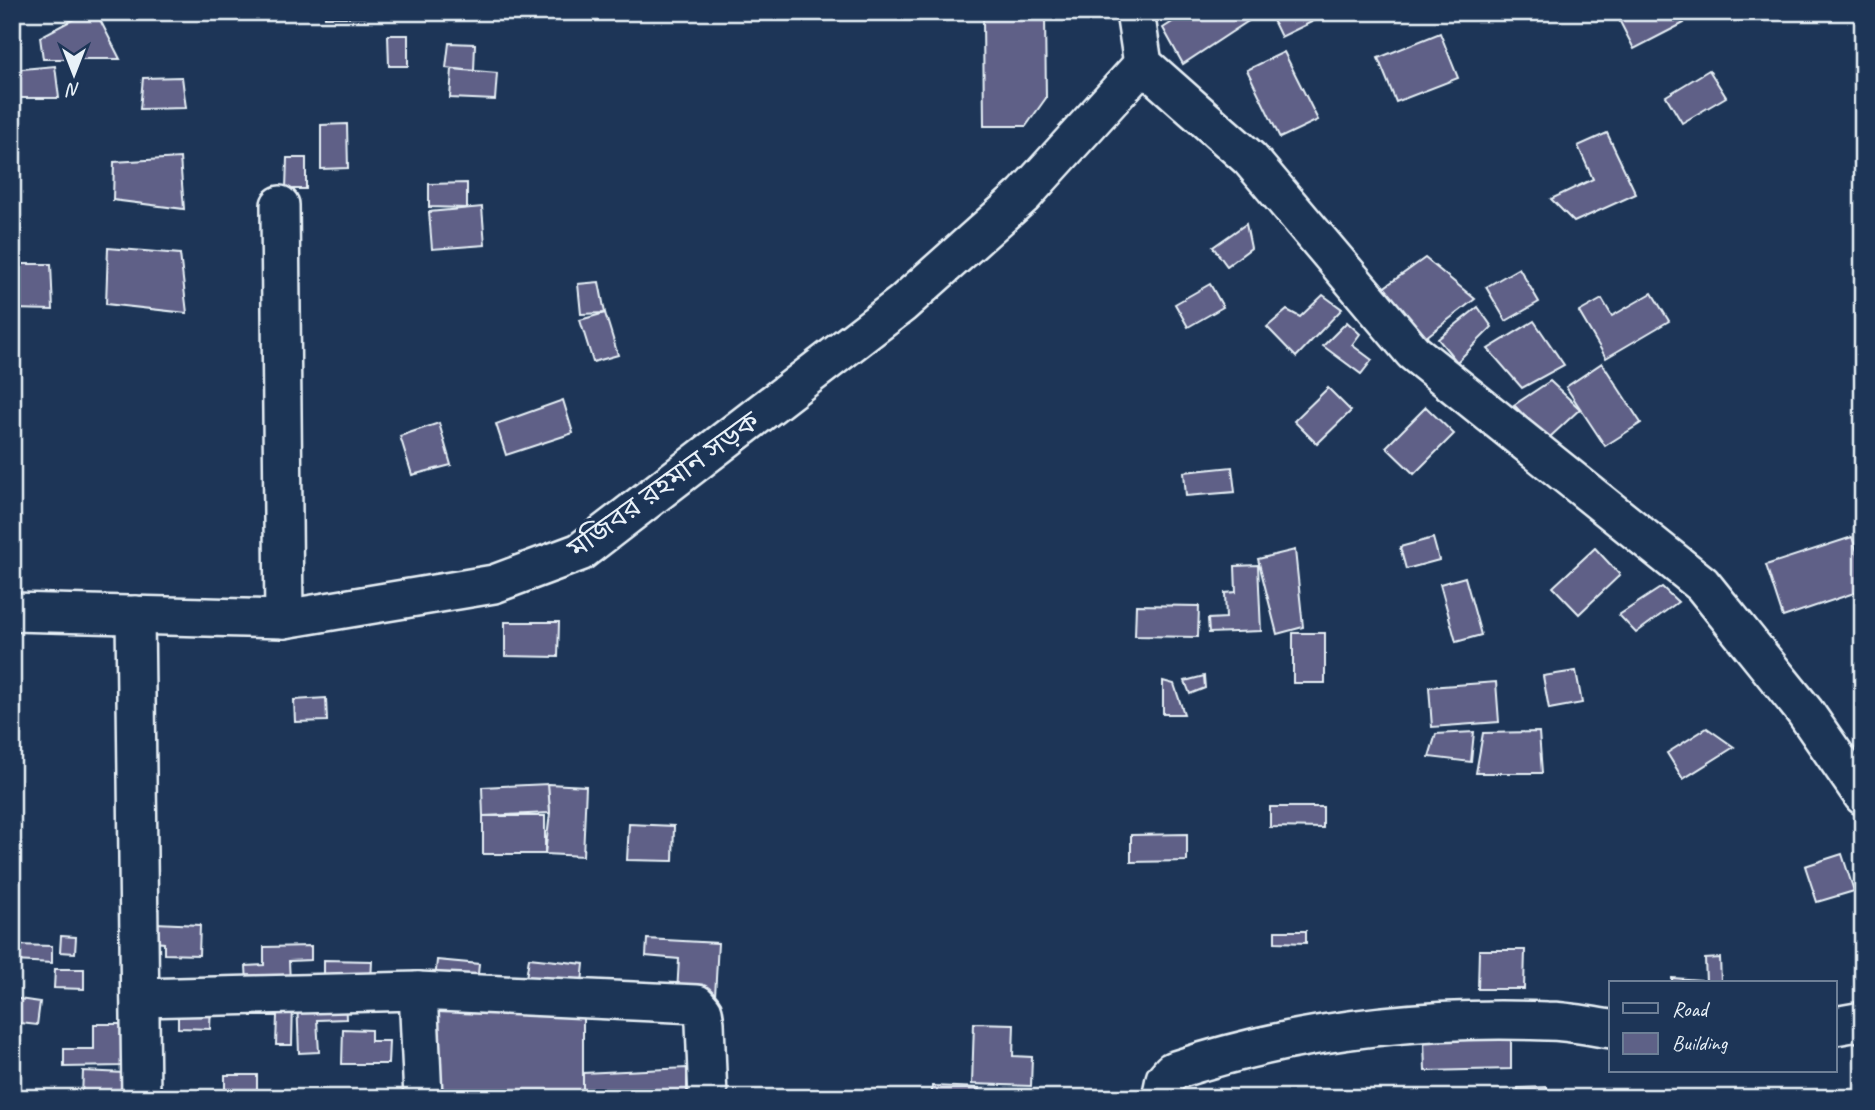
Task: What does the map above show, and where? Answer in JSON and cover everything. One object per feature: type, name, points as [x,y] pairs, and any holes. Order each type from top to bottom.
[{"type":"street","points":[[1135,12],[1143,64],[1250,159],[1413,352],[1702,584],[1805,712],[1863,796]]},
{"type":"street","name":"মজিবর রহমান সড়ক","points":[[12,612],[285,619],[494,584],[580,552],[902,304],[1024,195],[1143,64]]},
{"type":"street","points":[[281,205],[285,619]]},
{"type":"street","points":[[135,615],[141,1098]]},
{"type":"street","points":[[140,998],[418,991],[697,1004],[703,1011],[705,1023],[708,1098]]},
{"type":"street","points":[[418,991],[423,1098]]},
{"type":"street","points":[[1161,1098],[1165,1079],[1172,1071],[1322,1032],[1437,1021],[1549,1021],[1609,1029]]},
{"type":"street","points":[[1836,1027],[1863,1021]]},
{"type":"building","points":[[87,12],[96,12],[120,59],[43,59],[40,37]]},
{"type":"building","points":[[325,12],[365,12],[365,17],[325,17]]},
{"type":"building","points":[[1188,12],[1253,12],[1256,16],[1183,64],[1163,28]]},
{"type":"building","points":[[1269,12],[1332,12],[1281,37]]},
{"type":"building","points":[[1615,12],[1678,12],[1684,23],[1634,49]]},
{"type":"building","points":[[1045,16],[1046,98],[1026,126],[984,126],[983,17]]},
{"type":"building","points":[[1440,33],[1458,78],[1396,102],[1378,58]]},
{"type":"building","points":[[388,35],[408,35],[408,66],[389,66]]},
{"type":"building","points":[[449,43],[475,44],[474,71],[446,68]]},
{"type":"building","points":[[1284,52],[1318,120],[1280,138],[1247,70]]},
{"type":"building","points":[[55,66],[59,98],[12,98],[12,70]]},
{"type":"building","points":[[452,69],[497,73],[495,100],[450,98]]},
{"type":"building","points":[[1709,70],[1726,97],[1682,123],[1666,96]]},
{"type":"building","points":[[182,77],[186,108],[140,109],[143,78]]},
{"type":"building","points":[[347,124],[348,168],[321,169],[321,125]]},
{"type":"building","points":[[1607,133],[1636,194],[1574,222],[1551,199],[1593,179],[1578,146]]},
{"type":"building","points":[[180,158],[184,209],[113,200],[114,162]]},
{"type":"building","points":[[287,158],[306,158],[306,189],[286,189]]},
{"type":"building","points":[[467,183],[467,208],[429,207],[429,184]]},
{"type":"building","points":[[482,207],[485,245],[432,249],[429,212]]},
{"type":"building","points":[[1246,224],[1251,248],[1227,266],[1213,247]]},
{"type":"building","points":[[108,248],[180,254],[187,313],[106,304]]},
{"type":"building","points":[[1425,258],[1475,299],[1421,341],[1375,294]]},
{"type":"building","points":[[12,264],[51,264],[53,310],[12,309]]},
{"type":"building","points":[[1519,268],[1539,302],[1506,321],[1486,287]]},
{"type":"building","points":[[599,282],[605,313],[581,314],[578,284]]},
{"type":"building","points":[[1210,284],[1223,307],[1188,327],[1175,304]]},
{"type":"building","points":[[1652,293],[1669,321],[1606,358],[1579,312],[1602,299],[1612,316]]},
{"type":"building","points":[[1323,295],[1342,309],[1296,357],[1267,327],[1287,310],[1300,317]]},
{"type":"building","points":[[1478,307],[1492,327],[1457,362],[1438,339]]},
{"type":"building","points":[[605,313],[618,355],[593,362],[580,320]]},
{"type":"building","points":[[1534,321],[1564,365],[1522,388],[1488,349]]},
{"type":"building","points":[[1347,322],[1360,334],[1352,345],[1372,360],[1361,374],[1323,346]]},
{"type":"building","points":[[1602,363],[1641,423],[1605,446],[1566,387]]},
{"type":"building","points":[[1550,381],[1580,409],[1550,437],[1532,424],[1514,405]]},
{"type":"building","points":[[1328,388],[1351,411],[1317,444],[1294,421]]},
{"type":"building","points":[[563,400],[573,433],[506,455],[496,424]]},
{"type":"building","points":[[1426,407],[1454,434],[1414,474],[1386,447]]},
{"type":"building","points":[[439,423],[451,465],[412,475],[400,436]]},
{"type":"building","points":[[1232,467],[1235,492],[1186,496],[1184,472]]},
{"type":"building","points":[[1852,537],[1863,568],[1863,590],[1783,617],[1766,565]]},
{"type":"building","points":[[1433,538],[1439,560],[1406,569],[1400,547]]},
{"type":"building","points":[[1595,548],[1620,575],[1579,614],[1553,587]]},
{"type":"building","points":[[1295,550],[1303,627],[1277,634],[1258,559]]},
{"type":"building","points":[[1258,565],[1261,631],[1209,633],[1208,619],[1226,618],[1225,593],[1236,592],[1235,566]]},
{"type":"building","points":[[1465,577],[1481,635],[1456,642],[1440,584]]},
{"type":"building","points":[[1662,587],[1678,602],[1636,633],[1619,615]]},
{"type":"building","points":[[1136,605],[1199,606],[1198,637],[1135,636]]},
{"type":"building","points":[[505,622],[559,622],[558,657],[505,656]]},
{"type":"building","points":[[1293,633],[1325,633],[1325,683],[1293,683]]},
{"type":"building","points":[[1576,671],[1582,703],[1549,709],[1543,676]]},
{"type":"building","points":[[1204,676],[1205,688],[1190,694],[1185,681]]},
{"type":"building","points":[[1163,681],[1174,684],[1184,714],[1163,714]]},
{"type":"building","points":[[1496,682],[1499,722],[1432,727],[1429,687]]},
{"type":"building","points":[[326,698],[327,721],[295,722],[294,700]]},
{"type":"building","points":[[1707,728],[1734,747],[1683,779],[1667,753]]},
{"type":"building","points":[[1474,732],[1471,762],[1429,757],[1436,734]]},
{"type":"building","points":[[1539,732],[1542,773],[1476,773],[1483,733]]},
{"type":"building","points":[[548,784],[586,786],[583,856],[545,854],[550,813]]},
{"type":"building","points":[[548,784],[550,813],[483,816],[482,787]]},
{"type":"building","points":[[1270,807],[1323,807],[1323,828],[1270,827]]},
{"type":"building","points":[[483,816],[545,816],[545,854],[483,854]]},
{"type":"building","points":[[629,824],[674,826],[673,861],[627,860]]},
{"type":"building","points":[[1187,834],[1187,861],[1131,862],[1131,835]]},
{"type":"building","points":[[1842,854],[1854,891],[1817,902],[1805,866]]},
{"type":"building","points":[[155,923],[200,925],[199,955],[164,954],[164,943],[154,942]]},
{"type":"building","points":[[1275,931],[1306,931],[1306,943],[1275,942]]},
{"type":"building","points":[[61,936],[76,937],[75,953],[60,952]]},
{"type":"building","points":[[647,939],[718,943],[715,996],[677,993],[679,959],[646,956]]},
{"type":"building","points":[[14,945],[52,946],[52,963],[14,961]]},
{"type":"building","points":[[311,946],[311,960],[289,961],[290,982],[247,983],[246,966],[264,965],[264,947]]},
{"type":"building","points":[[1479,950],[1525,950],[1524,989],[1478,989]]},
{"type":"building","points":[[529,958],[584,964],[581,992],[525,985]]},
{"type":"building","points":[[1720,958],[1721,981],[1706,981],[1705,959]]},
{"type":"building","points":[[324,960],[372,961],[371,982],[324,982]]},
{"type":"building","points":[[437,960],[479,964],[477,984],[435,981]]},
{"type":"building","points":[[55,969],[84,969],[84,989],[54,988]]},
{"type":"building","points":[[1672,978],[1701,980],[1701,981],[1672,981]]},
{"type":"building","points":[[12,998],[40,1002],[37,1025],[12,1022]]},
{"type":"building","points":[[345,998],[346,1019],[317,1020],[319,1052],[299,1053],[297,999]]},
{"type":"building","points":[[252,1000],[293,1000],[292,1045],[276,1045],[277,1016],[251,1016]]},
{"type":"building","points":[[178,1003],[211,1003],[210,1029],[178,1028]]},
{"type":"building","points":[[436,1008],[583,1015],[583,1098],[433,1098]]},
{"type":"building","points":[[974,1023],[1014,1024],[1013,1056],[1032,1057],[1031,1086],[972,1084]]},
{"type":"building","points":[[94,1024],[123,1024],[123,1066],[64,1067],[64,1049],[94,1049]]},
{"type":"building","points":[[343,1029],[371,1030],[371,1041],[389,1041],[388,1064],[342,1064]]},
{"type":"building","points":[[1511,1037],[1511,1069],[1425,1071],[1424,1039]]},
{"type":"building","points":[[687,1068],[687,1098],[583,1098],[583,1073]]},
{"type":"building","points":[[83,1071],[125,1073],[125,1098],[82,1098]]},
{"type":"building","points":[[225,1075],[257,1075],[257,1098],[225,1098]]},
{"type":"building","points":[[932,1086],[979,1088],[979,1098],[932,1098]]},
{"type":"building","points":[[1547,1087],[1547,1098],[1518,1098],[1518,1088]]}]
